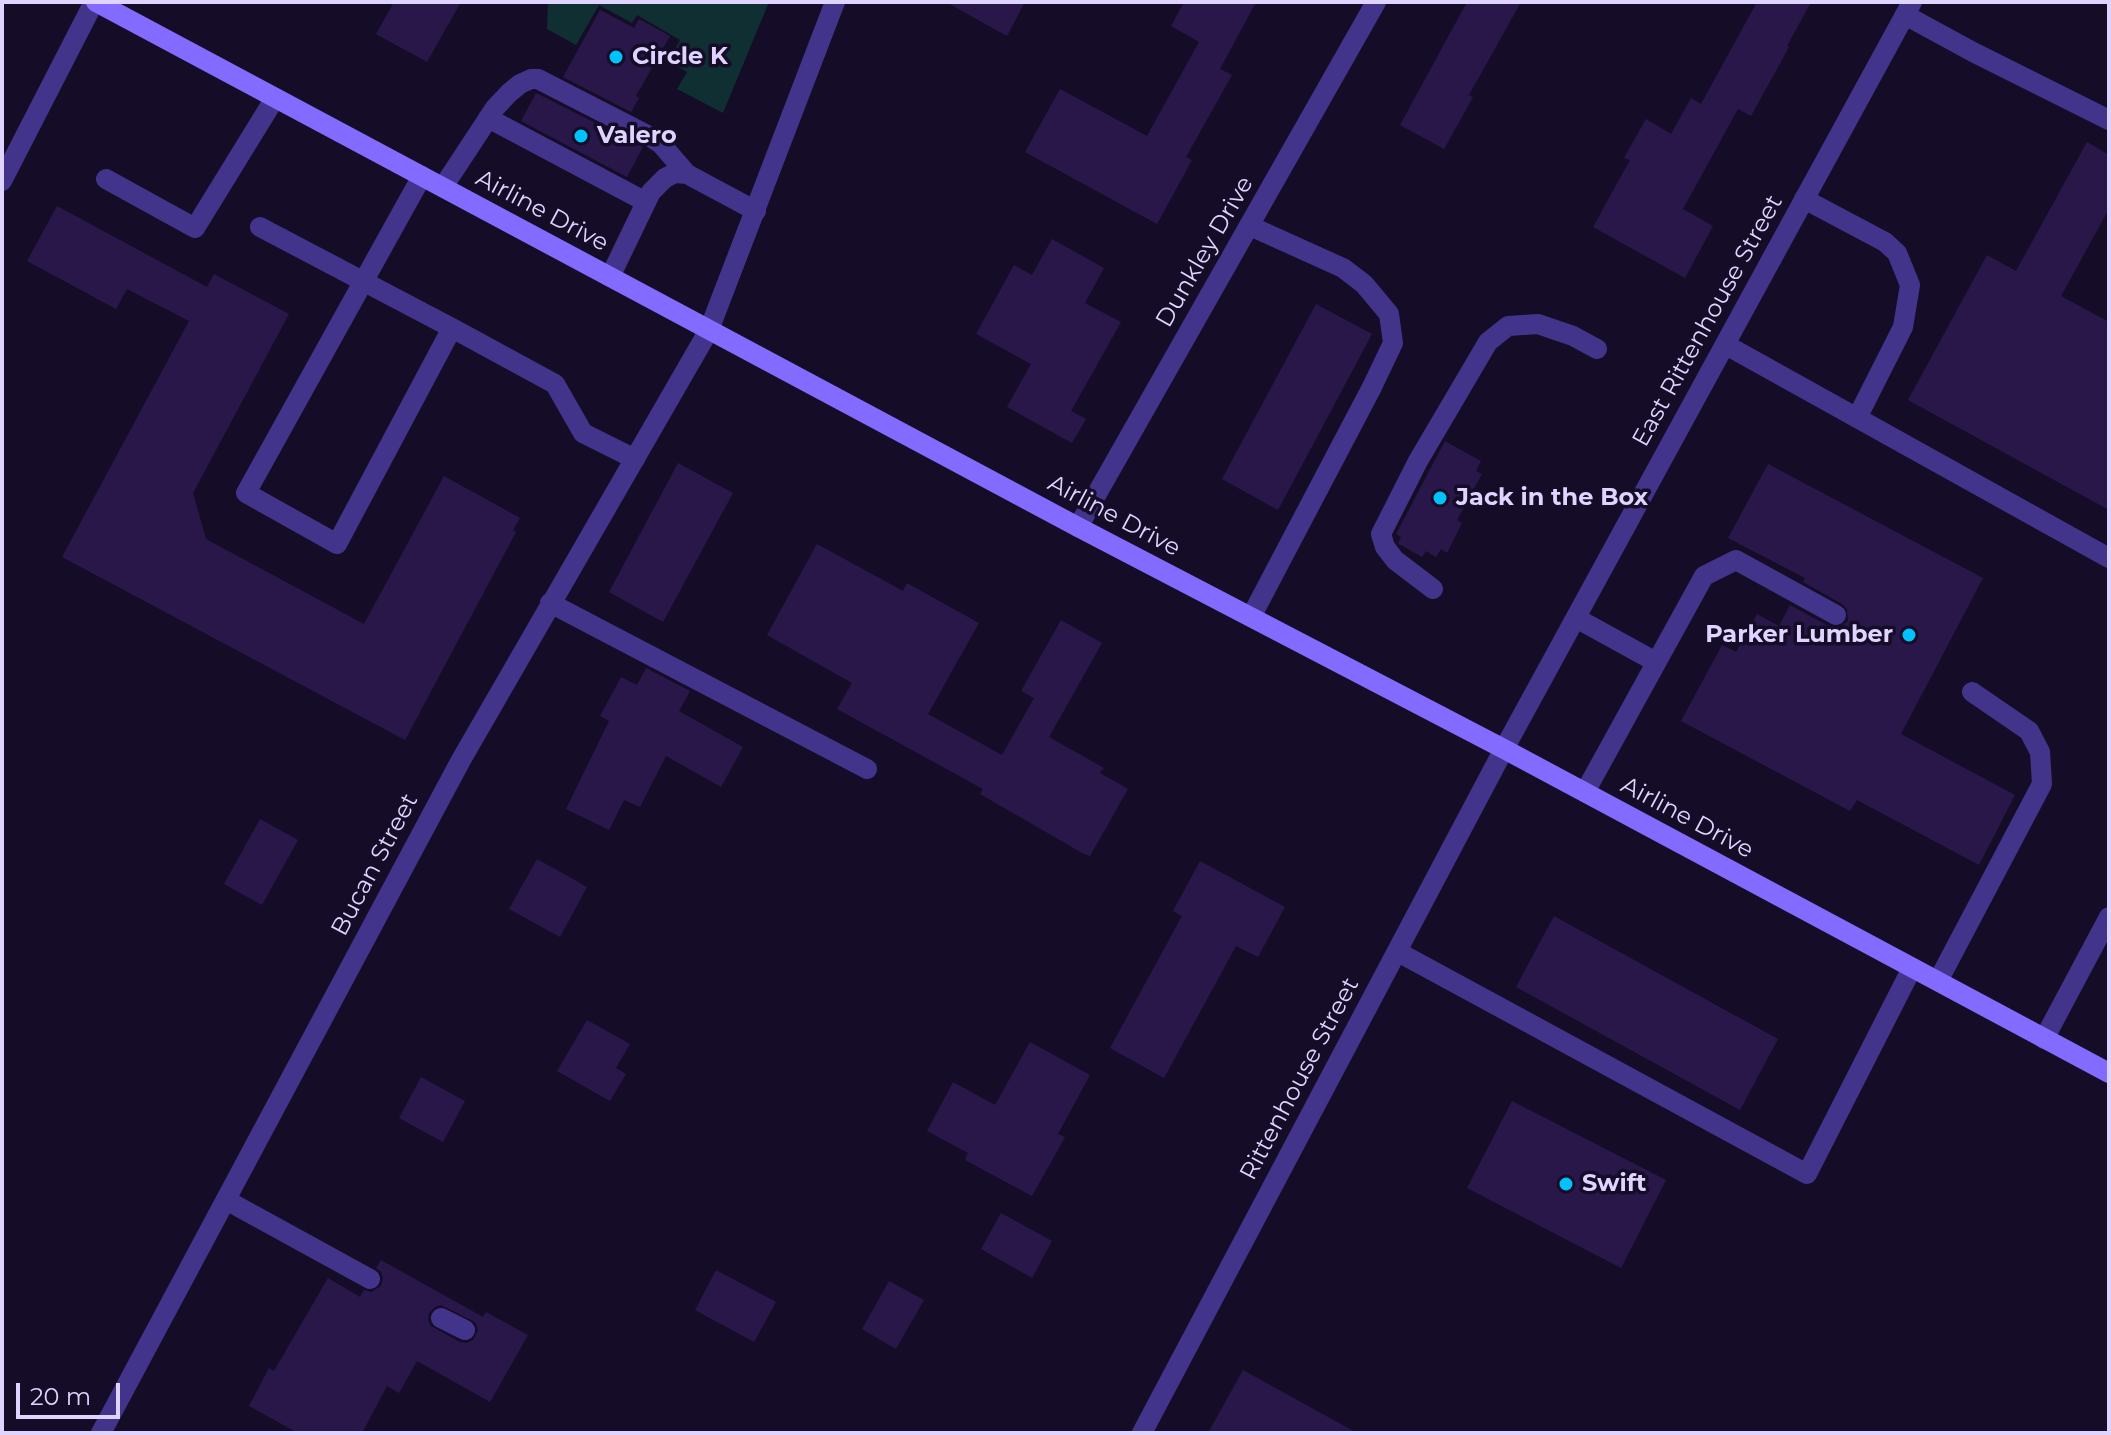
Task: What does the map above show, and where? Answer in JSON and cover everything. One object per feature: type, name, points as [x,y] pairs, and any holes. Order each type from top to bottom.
[{"type":"main road","name":"Airline Drive","points":[[95,2],[2109,1073]]},
{"type":"street","points":[[2,181],[95,2]]},
{"type":"street","name":"Bucan Street","points":[[101,1433],[454,773],[709,330],[835,2]]},
{"type":"street","name":"Dunkley Drive","points":[[1078,527],[1376,2]]},
{"type":"street","points":[[1908,8],[1973,52],[2109,120]]},
{"type":"street","name":"East Rittenhouse Street","points":[[1504,749],[1908,8]]},
{"type":"street","points":[[443,187],[488,118],[509,93],[531,79],[538,79],[649,136],[661,144],[687,174],[756,211]]},
{"type":"street","points":[[106,179],[195,228],[275,98]]},
{"type":"street","points":[[488,118],[646,202]]},
{"type":"street","points":[[610,277],[651,192],[675,173],[687,174]]},
{"type":"street","points":[[422,176],[246,493],[337,544],[452,328]]},
{"type":"street","points":[[1804,199],[1885,242],[1897,253],[1910,285],[1903,327],[1857,418]]},
{"type":"street","points":[[1250,226],[1343,268],[1364,284],[1389,314],[1393,343],[1251,617]]},
{"type":"street","points":[[260,227],[555,384],[583,433],[635,459]]},
{"type":"street","points":[[1433,589],[1395,560],[1385,547],[1381,534],[1418,461],[1488,342],[1508,326],[1538,324],[1573,336],[1597,349]]},
{"type":"street","points":[[1726,345],[2109,558]]},
{"type":"street","points":[[1585,792],[1704,576],[1736,560],[1836,615]]},
{"type":"street","points":[[550,603],[867,769]]},
{"type":"street","points":[[1576,618],[1656,662]]},
{"type":"street","points":[[1938,981],[2042,784],[2040,752],[2029,731],[1972,692]]},
{"type":"street","name":"Rittenhouse Street","points":[[1142,1433],[1504,749]]},
{"type":"street","points":[[2044,1039],[2109,917]]},
{"type":"street","points":[[1398,952],[1807,1174],[1912,968]]},
{"type":"street","points":[[226,1200],[370,1279]]},
{"type":"street","points":[[441,1318],[465,1330]]},
{"type":"green space","points":[[548,2],[769,2],[723,113],[677,89],[687,72],[668,61],[680,40],[637,15],[632,23],[599,5],[576,45],[547,29]]},
{"type":"building","points":[[394,2],[461,2],[427,62],[376,34]]},
{"type":"building","points":[[946,2],[1025,2],[1007,36]]},
{"type":"building","points":[[1184,2],[1256,2],[1220,69],[1232,75],[1186,157],[1192,160],[1157,224],[1025,152],[1060,89],[1147,136],[1199,42],[1171,26]]},
{"type":"building","points":[[1467,2],[1521,2],[1469,95],[1473,97],[1444,149],[1400,125]]},
{"type":"building","points":[[1757,2],[1811,2],[1751,116],[1738,109],[1683,209],[1713,226],[1685,278],[1593,227],[1630,160],[1624,158],[1646,119],[1671,134],[1691,98],[1701,104]]},
{"type":"building","name":"Circle K","points":[[600,10],[634,28],[639,19],[670,36],[636,96],[639,98],[631,112],[563,77]]},
{"type":"building","name":"Valero","points":[[536,93],[643,147],[627,177],[521,121]]},
{"type":"building","points":[[2087,142],[2109,155],[2109,209],[2061,296],[2109,322],[2109,510],[1908,400],[1987,255],[2016,271]]},
{"type":"building","points":[[57,206],[207,287],[214,274],[289,314],[193,493],[206,539],[364,624],[444,476],[520,518],[513,530],[516,532],[405,740],[62,557],[189,321],[127,289],[116,309],[27,261]]},
{"type":"building","points":[[1052,239],[1104,268],[1085,303],[1121,322],[1071,411],[1086,419],[1072,443],[1007,407],[1031,364],[976,334],[1014,265],[1032,275]]},
{"type":"building","points":[[1316,304],[1372,334],[1278,510],[1222,479]]},
{"type":"building","name":"Jack in the Box","points":[[1445,441],[1481,461],[1476,471],[1482,474],[1457,520],[1462,523],[1447,553],[1441,549],[1436,557],[1426,551],[1422,557],[1399,544],[1401,537],[1396,534]]},
{"type":"building","points":[[678,463],[733,493],[663,622],[609,592]]},
{"type":"building","name":"Parker Lumber","points":[[1768,464],[1983,578],[1901,734],[2015,795],[1979,865],[1857,800],[1850,811],[1681,721],[1722,645],[1736,652],[1757,614],[1779,626],[1790,605],[1830,627],[1842,626],[1848,621],[1847,609],[1842,604],[1803,582],[1805,578],[1728,538]]},
{"type":"building","points":[[817,544],[903,591],[907,583],[979,623],[928,714],[1002,755],[1034,698],[1021,691],[1061,620],[1102,643],[1049,737],[1104,768],[1100,773],[1128,789],[1090,856],[980,794],[983,789],[837,709],[852,683],[767,635]]},
{"type":"building","points":[[646,668],[690,691],[679,711],[743,747],[721,787],[666,756],[640,807],[624,800],[609,830],[566,809],[609,721],[600,716],[621,677],[637,685]]},
{"type":"building","points":[[260,819],[298,840],[262,905],[224,884]]},
{"type":"building","points":[[537,859],[587,887],[560,937],[509,909]]},
{"type":"building","points":[[1200,861],[1285,907],[1258,957],[1236,946],[1164,1078],[1110,1048],[1182,916],[1173,911]]},
{"type":"building","points":[[1554,916],[1778,1039],[1740,1110],[1516,987]]},
{"type":"building","points":[[587,1020],[630,1044],[616,1068],[626,1074],[610,1101],[557,1071]]},
{"type":"building","points":[[1030,1042],[1090,1075],[1058,1134],[1065,1137],[1032,1196],[965,1160],[968,1153],[927,1131],[953,1082],[995,1105]]},
{"type":"building","points":[[421,1077],[465,1101],[443,1142],[399,1118]]},
{"type":"building","name":"Swift","points":[[1512,1101],[1666,1180],[1621,1268],[1467,1188]]},
{"type":"building","points":[[1001,1213],[1052,1241],[1032,1278],[981,1249]]},
{"type":"building","points":[[381,1260],[483,1317],[486,1312],[528,1335],[490,1402],[417,1361],[399,1393],[387,1386],[362,1433],[298,1433],[249,1406],[269,1368],[274,1371],[328,1278],[360,1297],[364,1290],[371,1292],[381,1286],[383,1278],[376,1268]],"holes":[[[441,1305],[475,1322],[478,1330],[473,1340],[467,1343],[431,1326],[428,1320],[429,1313]]]},
{"type":"building","points":[[716,1270],[776,1302],[754,1342],[695,1310]]},
{"type":"building","points":[[889,1281],[924,1300],[896,1349],[862,1329]]},
{"type":"building","points":[[1243,1370],[1357,1433],[1208,1433]]},
{"type":"place","name":"Circle K","points":[[616,57]]},
{"type":"place","name":"Valero","points":[[581,136]]},
{"type":"place","name":"Jack in the Box","points":[[1440,498]]},
{"type":"place","name":"Parker Lumber","points":[[1909,635]]},
{"type":"place","name":"Swift","points":[[1566,1184]]}]
